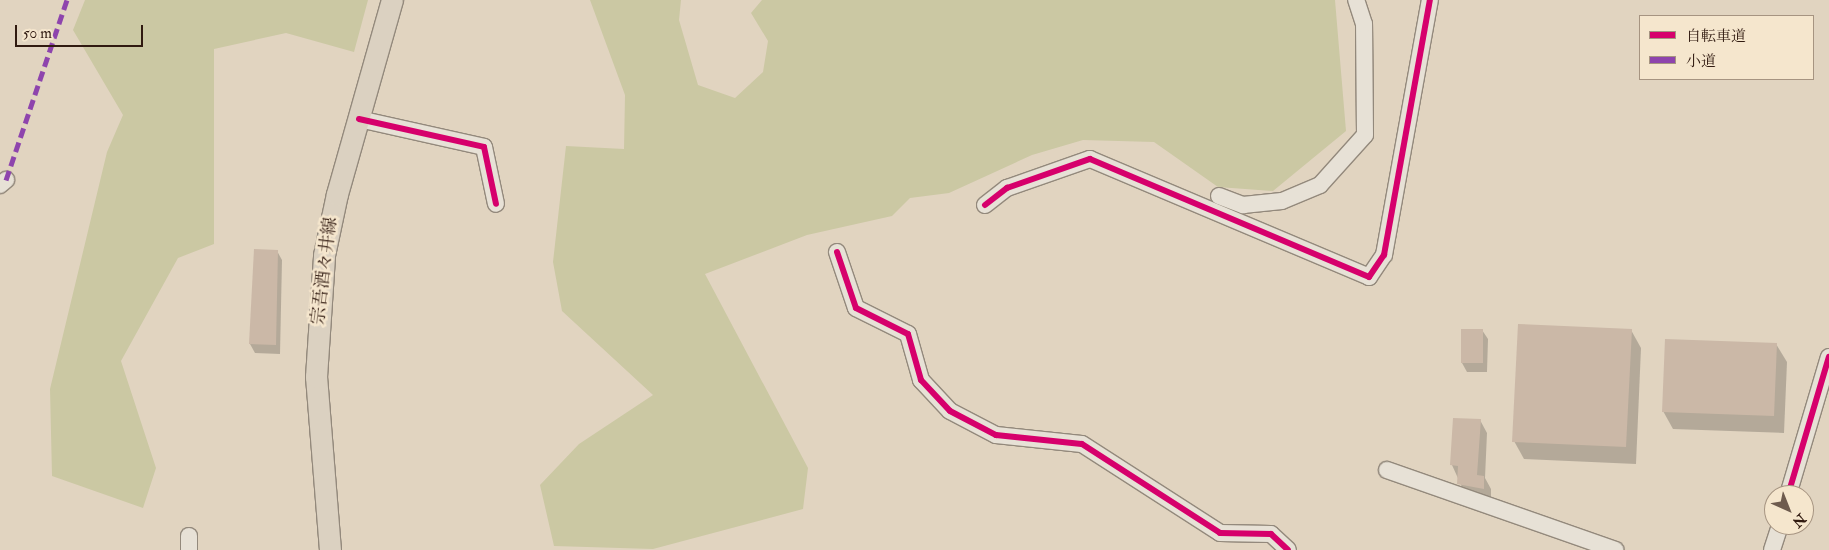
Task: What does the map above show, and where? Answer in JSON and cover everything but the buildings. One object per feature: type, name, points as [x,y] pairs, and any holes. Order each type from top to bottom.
[{"type":"main road","name":"宗吾酒々井線","points":[[330,550],[318,438],[318,313],[324,255],[337,194],[392,0]]},
{"type":"street","points":[[1218,196],[1243,205],[1282,201],[1320,185],[1365,135],[1364,24],[1356,0]]},
{"type":"street","points":[[986,205],[1007,188],[1090,159],[1369,276],[1384,255],[1430,0]]},
{"type":"street","points":[[359,119],[484,147],[496,204]]},
{"type":"street","points":[[837,252],[856,308],[908,334],[921,380],[950,411],[996,435],[1082,444],[1220,533],[1271,534],[1288,550]]},
{"type":"street","points":[[1791,485],[1829,357]]},
{"type":"street","points":[[1387,470],[1615,550]]},
{"type":"street","points":[[1772,550],[1777,535]]},
{"type":"shaded area","points":[[85,0],[368,0],[354,52],[286,33],[214,49],[214,244],[178,258],[121,361],[156,468],[143,508],[52,476],[50,389],[107,152],[123,115],[73,30]]},
{"type":"shaded area","points":[[590,0],[681,0],[679,20],[698,85],[735,98],[763,72],[768,41],[751,13],[762,0],[1335,0],[1346,131],[1273,191],[1218,187],[1154,142],[1083,140],[1032,155],[949,193],[910,198],[892,216],[807,235],[705,274],[808,468],[803,509],[653,549],[554,546],[540,485],[579,444],[653,395],[562,311],[553,262],[566,146],[624,149],[625,95]]},
{"type":"marked path","points":[[6,180],[67,0]]},
{"type":"cycle path","points":[[985,205],[1007,188],[1090,159],[1369,277],[1384,255],[1430,0]]},
{"type":"cycle path","points":[[359,119],[484,147],[496,204]]},
{"type":"cycle path","points":[[837,252],[856,308],[908,334],[921,380],[950,411],[996,435],[1082,444],[1220,533],[1271,534],[1288,550]]},
{"type":"cycle path","points":[[1791,485],[1829,357]]}]
